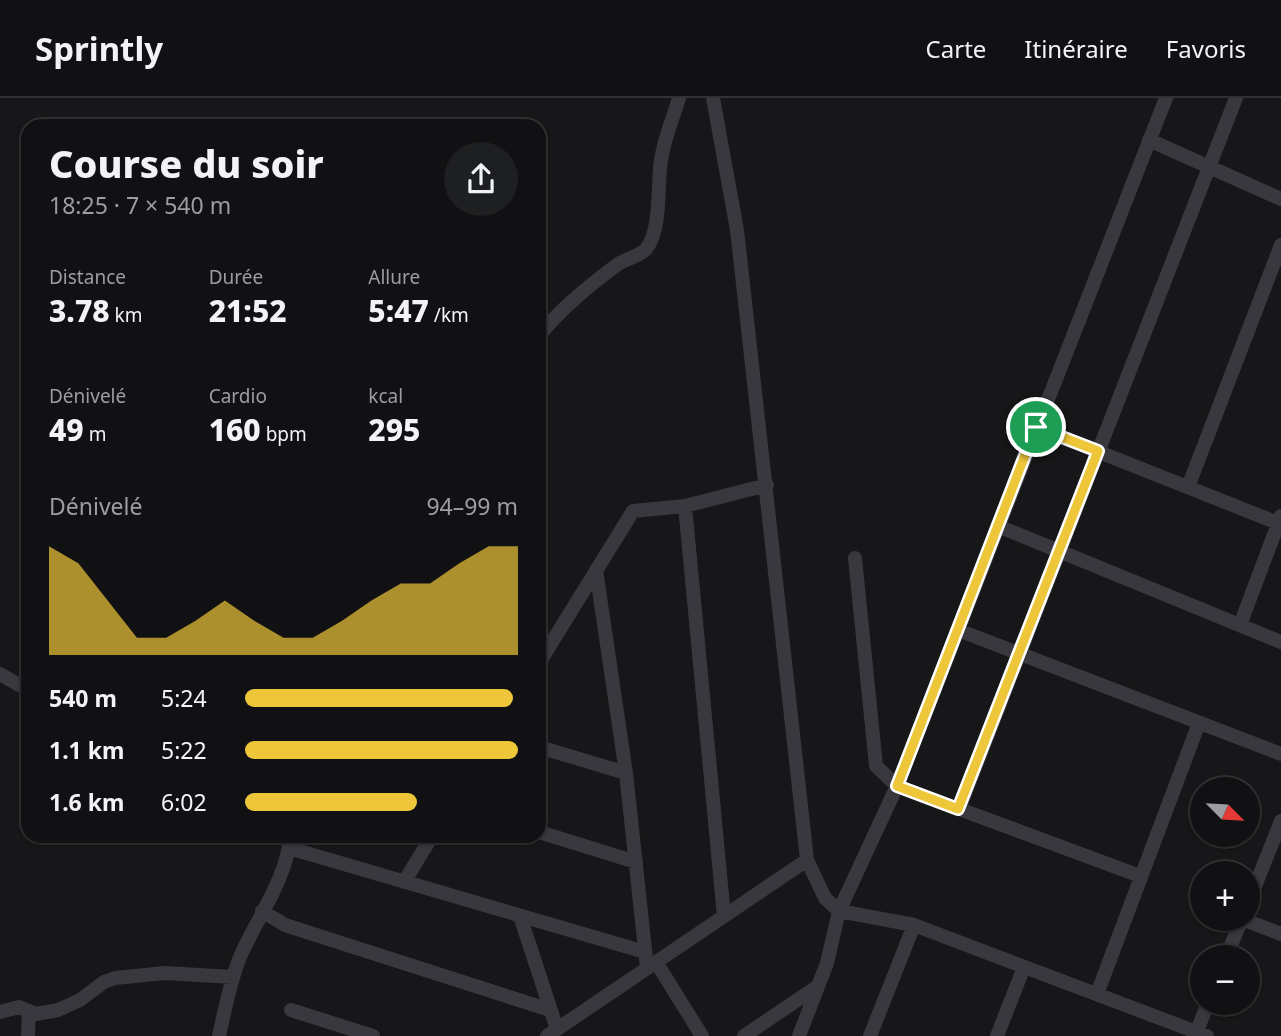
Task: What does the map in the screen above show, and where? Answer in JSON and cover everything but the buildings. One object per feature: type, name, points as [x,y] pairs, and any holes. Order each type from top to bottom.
[{"type":"street","points":[[546,328],[596,281],[622,261],[646,249],[655,222],[661,157],[678,98]]},
{"type":"street","points":[[713,98],[737,230],[807,860],[825,898],[839,911],[914,925],[1199,1035],[1205,1015]]},
{"type":"street","points":[[799,1036],[827,963],[839,911],[897,786],[1166,98]]},
{"type":"street","points":[[958,809],[1236,98]]},
{"type":"street","points":[[1149,140],[1281,200]]},
{"type":"street","points":[[1188,487],[1281,245]]},
{"type":"street","points":[[1036,427],[1188,487],[1280,519],[1240,625]]},
{"type":"street","points":[[546,652],[633,511],[685,506],[766,485]]},
{"type":"street","points":[[685,506],[724,916]]},
{"type":"street","points":[[998,526],[1281,642]]},
{"type":"street","points":[[855,558],[876,766],[897,786],[1140,876]]},
{"type":"street","points":[[596,570],[626,772],[649,961],[702,1036]]},
{"type":"street","points":[[958,630],[1281,754]]},
{"type":"street","points":[[0,674],[21,685]]},
{"type":"street","points":[[1097,994],[1199,723]]},
{"type":"street","points":[[546,749],[626,772]]},
{"type":"street","points":[[1260,880],[1277,846],[1281,821]]},
{"type":"street","points":[[546,834],[636,862]]},
{"type":"street","points":[[219,1036],[233,976],[290,843]]},
{"type":"street","points":[[293,843],[404,882],[520,916],[649,961]]},
{"type":"street","points":[[404,882],[428,843]]},
{"type":"street","points":[[552,1033],[649,961],[724,916],[807,860]]},
{"type":"street","points":[[262,911],[285,925],[550,1010]]},
{"type":"street","points":[[520,916],[550,1010],[552,1033]]},
{"type":"street","points":[[874,1035],[914,925]]},
{"type":"street","points":[[1260,926],[1281,934]]},
{"type":"street","points":[[997,1036],[1024,967]]},
{"type":"street","points":[[0,1012],[19,1007],[42,1014],[58,1010],[115,978],[165,973],[233,976]]},
{"type":"street","points":[[744,1036],[818,986]]},
{"type":"street","points":[[291,1010],[373,1036]]},
{"type":"street","points":[[28,1036],[29,1011]]},
{"type":"route","points":[[1036,427],[1098,451],[958,809],[897,786],[1036,427]]}]
